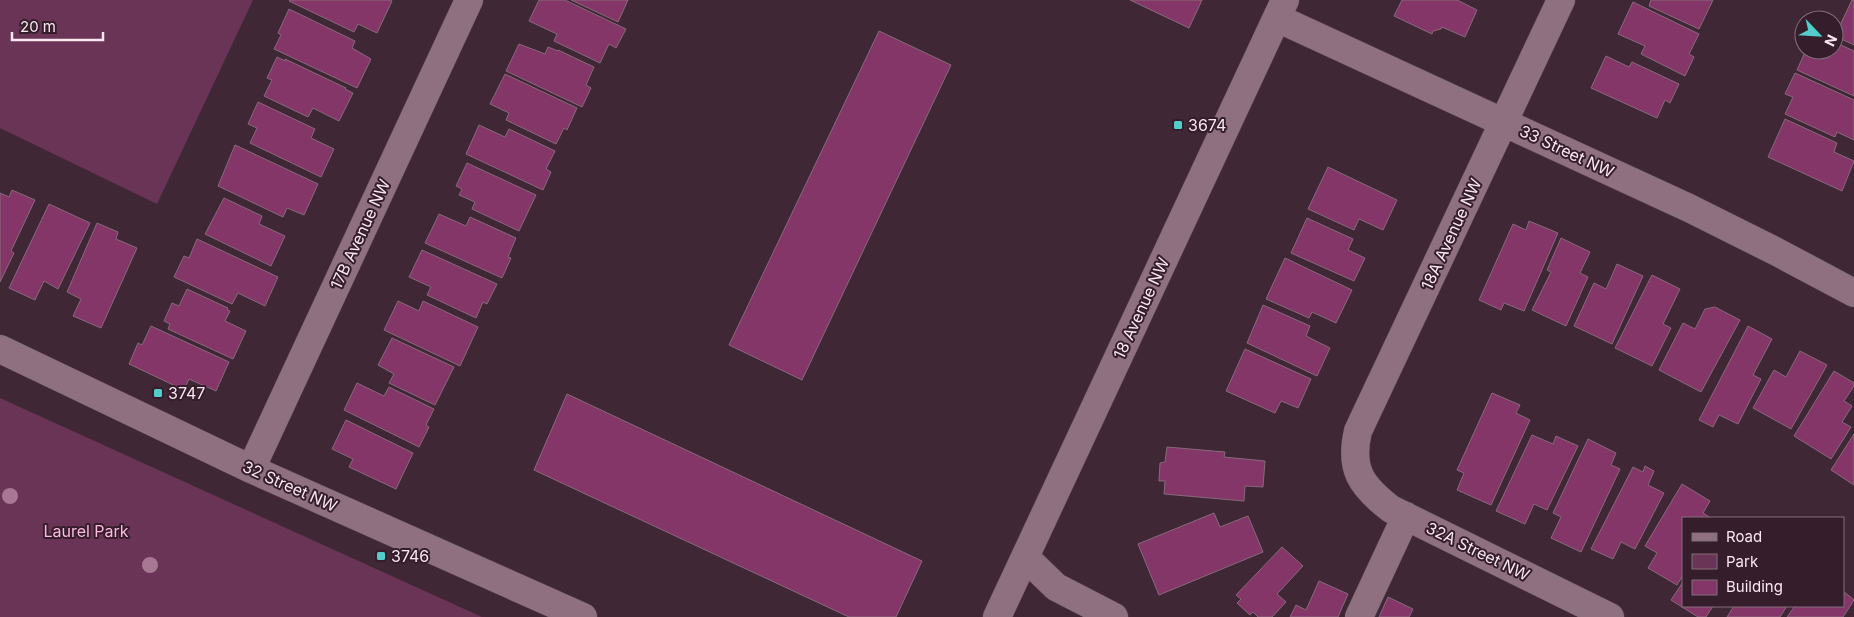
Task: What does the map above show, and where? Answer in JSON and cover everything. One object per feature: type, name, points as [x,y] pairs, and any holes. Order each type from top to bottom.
[{"type":"street","name":"17B Avenue NW","points":[[251,468],[469,0]]},
{"type":"street","name":"18A Avenue NW","points":[[1357,471],[1354,448],[1358,430],[1561,0]]},
{"type":"street","name":"33 Street NW","points":[[1281,9],[1504,121],[1689,208],[1854,293]]},
{"type":"street","name":"18 Avenue NW","points":[[997,617],[1281,9]]},
{"type":"street","name":"32 Street NW","points":[[0,349],[251,468],[583,617]]},
{"type":"street","name":"32A Street NW","points":[[1357,471],[1366,486],[1391,509],[1610,617]]},
{"type":"street","points":[[1359,617],[1406,516]]},
{"type":"street","points":[[1025,557],[1056,588],[1114,617]]},
{"type":"green space","points":[[0,0],[253,0],[157,204],[0,128]]},
{"type":"green space","name":"Laurel Park","points":[[0,398],[482,617],[0,617]]},
{"type":"building","points":[[290,0],[392,1],[377,33],[358,24],[354,32]]},
{"type":"building","points":[[539,0],[565,0],[626,29],[616,48],[609,44],[600,63],[554,41],[557,34],[529,21]]},
{"type":"building","points":[[571,0],[628,0],[618,22]]},
{"type":"building","points":[[1130,0],[1202,0],[1189,28]]},
{"type":"building","points":[[1402,0],[1457,0],[1477,10],[1465,37],[1442,27],[1433,31],[1432,34],[1394,16]]},
{"type":"building","points":[[1651,0],[1713,0],[1699,29],[1649,6]]},
{"type":"building","points":[[1852,0],[1854,0],[1854,45],[1844,40],[1844,17]]},
{"type":"building","points":[[1633,2],[1699,34],[1689,54],[1694,57],[1685,76],[1641,54],[1645,46],[1618,34]]},
{"type":"building","points":[[289,9],[355,41],[352,48],[371,59],[357,88],[274,49],[281,35],[278,33]]},
{"type":"building","points":[[879,31],[951,65],[802,380],[729,345]]},
{"type":"building","points":[[519,44],[545,54],[548,47],[558,50],[594,67],[586,85],[591,88],[582,107],[506,71]]},
{"type":"building","points":[[1844,46],[1854,51],[1854,96],[1797,70],[1802,60],[1844,60]]},
{"type":"building","points":[[1606,56],[1629,67],[1632,62],[1679,84],[1670,103],[1665,100],[1657,118],[1591,88]]},
{"type":"building","points":[[277,57],[285,61],[285,59],[353,93],[339,121],[313,108],[308,117],[264,96],[272,80],[267,78]]},
{"type":"building","points":[[1795,73],[1854,100],[1854,140],[1837,132],[1835,137],[1785,114],[1793,97],[1785,94]]},
{"type":"building","points":[[505,74],[577,108],[567,130],[564,128],[556,144],[506,120],[509,113],[490,104]]},
{"type":"building","points":[[258,102],[315,129],[311,138],[334,149],[321,177],[250,143],[257,128],[248,124]]},
{"type":"building","points":[[1785,119],[1837,143],[1834,152],[1854,161],[1842,191],[1768,157]]},
{"type":"building","points":[[479,125],[505,137],[509,129],[555,151],[546,169],[551,172],[543,190],[466,154]]},
{"type":"building","points":[[235,145],[318,184],[304,215],[287,208],[283,217],[218,186]]},
{"type":"building","points":[[467,163],[536,195],[519,231],[472,209],[475,202],[459,195],[462,189],[456,186]]},
{"type":"building","points":[[1328,167],[1397,200],[1383,230],[1359,219],[1354,230],[1308,209]]},
{"type":"building","points":[[12,190],[35,200],[11,251],[14,253],[0,282],[0,193],[9,197]]},
{"type":"building","points":[[224,198],[262,216],[259,224],[285,236],[271,266],[205,234]]},
{"type":"building","points":[[49,204],[90,223],[58,289],[44,281],[35,300],[9,288]]},
{"type":"building","points":[[439,214],[466,226],[470,217],[516,238],[508,257],[511,258],[502,278],[425,243]]},
{"type":"building","points":[[1307,218],[1353,239],[1348,250],[1365,258],[1354,281],[1291,253]]},
{"type":"building","points":[[1529,221],[1558,233],[1524,311],[1504,303],[1501,310],[1479,300],[1513,224],[1526,230]]},
{"type":"building","points":[[97,223],[118,232],[116,239],[137,248],[101,328],[73,316],[81,299],[67,292]]},
{"type":"building","points":[[1561,238],[1590,252],[1580,273],[1588,277],[1566,326],[1532,310],[1551,272],[1547,270]]},
{"type":"building","points":[[197,239],[278,277],[265,306],[238,293],[232,304],[174,277],[184,256],[189,258]]},
{"type":"building","points":[[422,250],[497,284],[487,304],[483,302],[476,318],[427,295],[431,287],[409,277]]},
{"type":"building","points":[[1285,258],[1352,290],[1336,323],[1312,312],[1309,318],[1266,299]]},
{"type":"building","points":[[1617,264],[1643,276],[1612,344],[1574,326],[1594,283],[1606,289]]},
{"type":"building","points":[[1652,275],[1680,289],[1663,324],[1671,328],[1652,366],[1615,348]]},
{"type":"building","points":[[187,289],[228,308],[227,310],[230,311],[225,321],[246,331],[233,359],[168,329],[170,324],[164,321],[172,303],[179,306]]},
{"type":"building","points":[[398,301],[419,311],[423,301],[478,327],[460,366],[384,330]]},
{"type":"building","points":[[1263,305],[1310,326],[1306,336],[1330,348],[1317,376],[1247,343]]},
{"type":"building","points":[[1715,307],[1740,320],[1701,392],[1659,370],[1683,323],[1695,329],[1705,309]]},
{"type":"building","points":[[151,326],[229,362],[216,391],[189,379],[184,390],[129,364],[138,343],[142,345]]},
{"type":"building","points":[[1748,326],[1772,339],[1753,375],[1761,379],[1738,424],[1719,415],[1713,427],[1699,420]]},
{"type":"building","points":[[392,338],[454,367],[435,405],[389,383],[394,374],[378,365]]},
{"type":"building","points":[[1245,349],[1311,379],[1298,408],[1281,401],[1275,413],[1226,391]]},
{"type":"building","points":[[1800,351],[1827,365],[1791,429],[1753,408],[1774,370],[1786,377]]},
{"type":"building","points":[[1834,371],[1854,383],[1854,386],[1844,401],[1852,406],[1842,422],[1851,427],[1831,459],[1794,436]]},
{"type":"building","points":[[357,383],[384,396],[389,387],[434,409],[426,425],[429,427],[419,447],[344,410]]},
{"type":"building","points":[[1492,393],[1520,405],[1516,413],[1530,420],[1491,505],[1457,490],[1464,473],[1457,470]]},
{"type":"building","points":[[567,394],[922,561],[896,617],[849,617],[534,470]]},
{"type":"building","points":[[346,420],[413,453],[396,489],[349,467],[353,459],[332,449]]},
{"type":"building","points":[[1854,434],[1854,485],[1831,470]]},
{"type":"building","points":[[1532,435],[1553,444],[1556,436],[1578,446],[1547,510],[1534,504],[1525,524],[1496,511]]},
{"type":"building","points":[[1588,439],[1616,453],[1611,465],[1620,469],[1581,552],[1551,538],[1561,517],[1553,513]]},
{"type":"building","points":[[1167,447],[1225,452],[1224,457],[1265,461],[1263,487],[1245,486],[1244,501],[1164,494],[1165,481],[1159,481],[1160,463],[1165,462]]},
{"type":"building","points":[[1645,466],[1654,471],[1648,485],[1664,493],[1635,549],[1621,542],[1613,559],[1591,549],[1633,467],[1643,472]]},
{"type":"building","points":[[1682,484],[1710,501],[1703,513],[1709,517],[1682,517],[1682,577],[1677,585],[1648,568],[1657,553],[1645,546]]},
{"type":"building","points":[[1214,513],[1220,527],[1248,516],[1263,552],[1159,595],[1138,544]]},
{"type":"building","points":[[1282,547],[1303,566],[1277,594],[1286,602],[1272,617],[1258,617],[1253,612],[1250,615],[1237,603],[1241,599],[1236,595]]},
{"type":"building","points":[[1319,581],[1348,594],[1338,617],[1290,617],[1296,605],[1306,610]]},
{"type":"building","points":[[1682,584],[1682,607],[1671,600]]},
{"type":"building","points":[[1844,592],[1854,600],[1843,617],[1787,617],[1794,607],[1844,607]]},
{"type":"building","points":[[1388,597],[1413,609],[1409,617],[1379,617]]},
{"type":"building","points":[[1682,607],[1712,607],[1706,617],[1698,617]]},
{"type":"building","points":[[1733,607],[1786,607],[1780,617],[1727,617]]},
{"type":"place","name":"3674","points":[[1178,125]]},
{"type":"place","name":"3747","points":[[158,393]]},
{"type":"place","name":"3746","points":[[381,556]]}]
